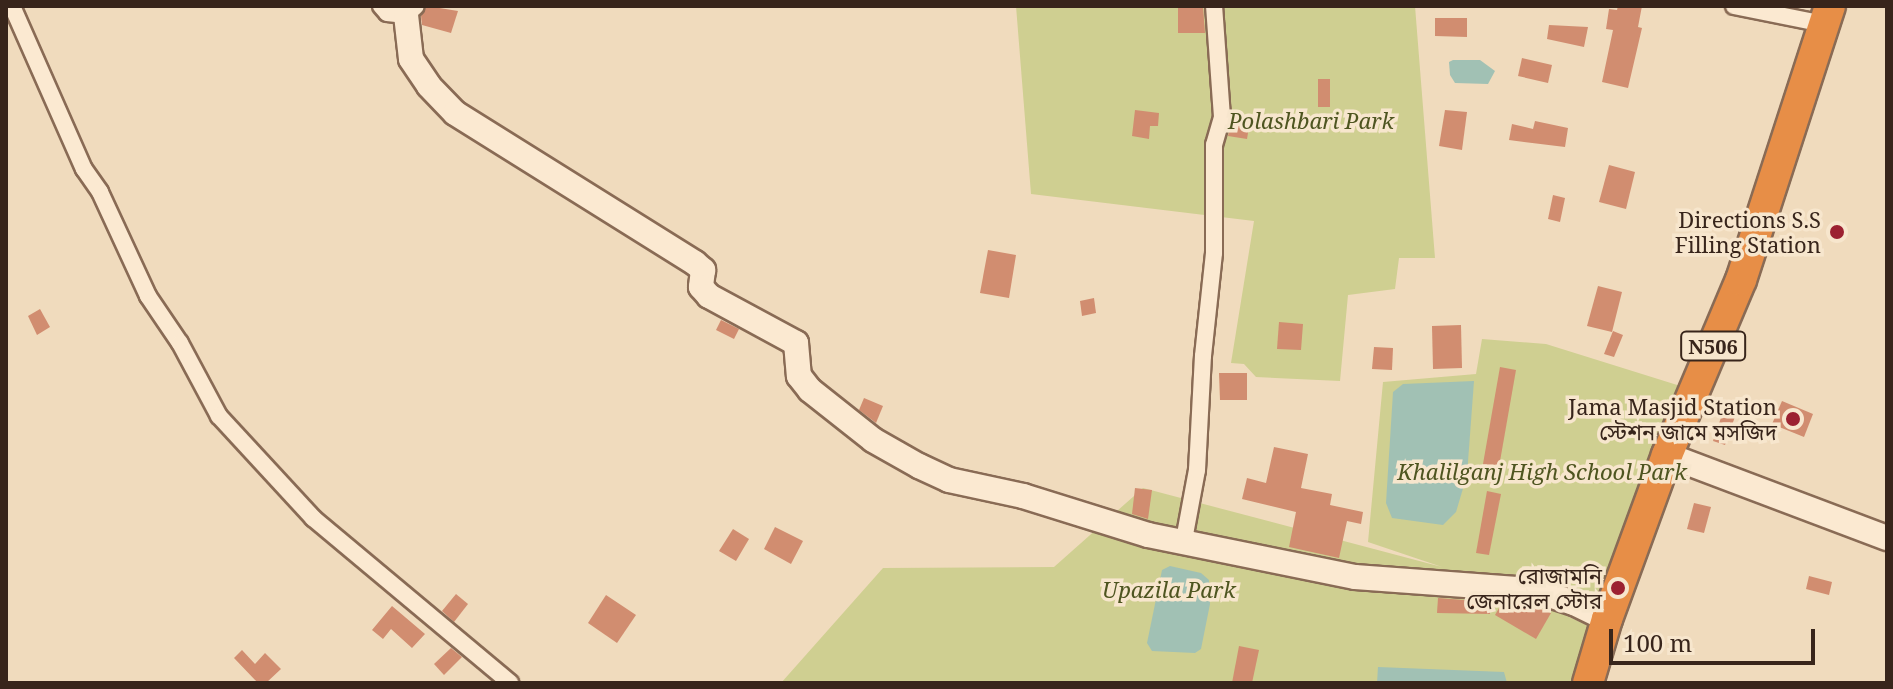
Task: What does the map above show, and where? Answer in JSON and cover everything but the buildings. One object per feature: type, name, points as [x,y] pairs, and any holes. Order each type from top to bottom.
[{"type":"highway","name":"N506","points":[[1588,683],[1607,619],[1667,455],[1741,280],[1827,15]]},
{"type":"street","points":[[12,6],[84,169],[100,192],[148,296],[180,343],[219,416],[313,518],[510,683]]},
{"type":"street","points":[[381,6],[387,13],[411,11],[411,59],[429,86],[455,113],[695,263],[703,270],[701,287],[709,296],[796,343],[799,376],[810,390],[873,440],[949,480],[1023,496],[1148,535],[1355,577],[1534,590],[1574,603],[1607,619]]},
{"type":"street","points":[[1184,540],[1197,470],[1203,356],[1214,253],[1214,156],[1222,117],[1214,6]]},
{"type":"street","points":[[1734,6],[1827,15]]},
{"type":"street","points":[[1667,455],[1887,538]]},
{"type":"green space","name":"Polashbari Park","points":[[1016,6],[1415,6],[1435,258],[1399,258],[1395,289],[1348,295],[1340,381],[1256,377],[1244,364],[1231,363],[1254,221],[1031,194]]},
{"type":"green space","name":"Upazila Park","points":[[1482,339],[1546,344],[1690,389],[1620,607],[1505,588],[1613,637],[1600,683],[781,683],[883,568],[1054,567],[1143,488],[1442,567],[1368,542],[1383,382],[1476,374]]},
{"type":"shaded area","points":[[1480,60],[1495,71],[1488,84],[1455,83],[1450,75],[1449,62]]},
{"type":"shaded area","points":[[1474,381],[1467,475],[1456,512],[1443,525],[1392,518],[1386,503],[1393,392],[1403,384]]},
{"type":"shaded area","points":[[1170,566],[1201,573],[1209,580],[1210,604],[1201,649],[1195,653],[1152,651],[1147,643],[1162,570]]},
{"type":"shaded area","points":[[1378,667],[1504,672],[1507,683],[1377,683]]},
{"type":"place","name":"Directions S.S Filling Station","points":[[1837,232]]},
{"type":"place","name":"Jama Masjid Station স্টেশন জামে মসজিদ","points":[[1793,419]]},
{"type":"place","name":"রোজামনি জেনারেল স্টোর","points":[[1618,588]]},
{"type":"park label","name":"Khalilganj High School Park","points":[[1542,472]]}]
